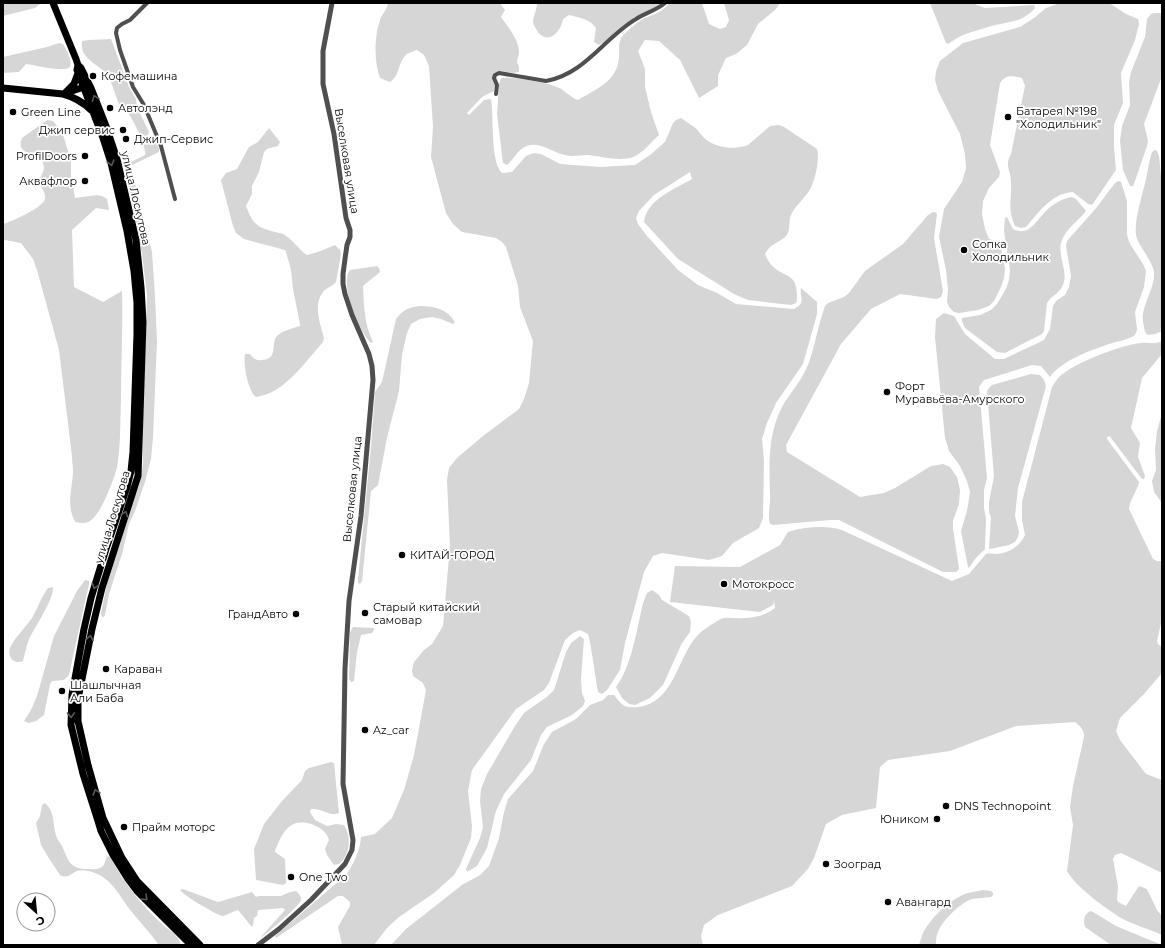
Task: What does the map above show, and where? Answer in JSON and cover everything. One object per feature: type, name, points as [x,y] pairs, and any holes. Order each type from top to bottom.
[{"type":"main road","points":[[53,3],[77,62]]},
{"type":"main road","name":"улица Лоскутова","points":[[77,62],[78,73],[106,126],[117,159],[136,240],[143,322],[138,476],[114,548],[93,622],[78,699],[78,721],[88,765],[104,818],[122,858],[137,881],[200,945]]},
{"type":"main road","name":"улица Лоскутова","points":[[77,62],[82,68],[86,87],[111,163],[127,231],[134,271],[137,303],[137,334],[134,437],[131,471],[91,598],[72,695],[71,725],[81,767],[101,831],[113,855],[128,879],[138,891],[191,945]]},
{"type":"main road","points":[[63,94],[74,84],[78,73]]},
{"type":"main road","points":[[63,94],[86,87]]},
{"type":"main road","points":[[3,88],[63,94],[73,97],[94,113]]},
{"type":"street","points":[[147,3],[130,20],[117,28],[116,33],[120,50],[133,87],[144,105],[161,146],[175,199]]},
{"type":"street","name":"Выселковая улица","points":[[258,945],[306,905],[337,873],[350,856],[353,845],[343,784],[345,668],[348,601],[361,516],[373,380],[369,354],[352,315],[343,284],[343,274],[350,230],[346,218],[334,134],[323,84],[322,69],[323,51],[332,3]]},
{"type":"street","points":[[496,94],[497,85],[494,78],[495,75],[499,73],[546,81],[554,80],[574,70],[593,56],[614,35],[636,18],[665,3]]},
{"type":"shaded area","points":[[3,3],[41,3],[35,8],[3,16]]},
{"type":"shaded area","points":[[388,3],[500,3],[505,10],[501,17],[513,34],[519,47],[517,62],[519,72],[496,72],[493,74],[495,85],[494,91],[482,97],[467,113],[469,115],[484,100],[491,99],[494,149],[498,167],[502,173],[512,172],[526,156],[534,153],[541,154],[560,164],[600,167],[635,165],[665,142],[673,123],[681,118],[694,127],[708,141],[722,147],[743,147],[748,145],[770,126],[779,125],[817,149],[818,153],[815,176],[807,194],[791,215],[788,234],[770,247],[765,254],[772,266],[794,281],[797,291],[797,301],[791,305],[748,300],[734,294],[678,259],[644,222],[650,207],[656,201],[670,191],[692,179],[690,172],[654,195],[639,211],[636,218],[638,224],[647,236],[678,270],[698,285],[717,293],[736,304],[794,309],[802,300],[801,288],[817,302],[817,314],[803,364],[776,403],[762,439],[764,461],[763,518],[759,528],[733,543],[722,556],[709,560],[662,553],[653,556],[644,572],[625,643],[620,670],[607,690],[602,694],[598,692],[588,634],[580,630],[573,633],[565,640],[549,683],[544,690],[516,709],[472,770],[468,791],[472,826],[471,838],[460,865],[454,875],[434,893],[399,917],[387,928],[374,945],[342,945],[338,927],[350,906],[350,902],[343,896],[338,896],[276,938],[275,936],[347,874],[358,852],[361,837],[375,834],[392,818],[404,790],[414,755],[426,690],[423,683],[413,676],[412,670],[414,662],[424,650],[432,644],[443,626],[450,546],[447,480],[449,468],[457,458],[483,436],[519,409],[529,383],[533,341],[520,307],[518,286],[506,247],[496,238],[462,232],[453,224],[446,213],[431,157],[433,127],[429,66],[424,55],[417,50],[408,53],[402,60],[396,76],[390,82],[380,78],[376,57],[376,42],[380,20],[387,8]]},
{"type":"shaded area","points":[[537,3],[662,3],[657,7],[635,17],[605,42],[599,45],[594,42],[596,28],[594,25],[584,19],[569,15],[563,19],[560,28],[553,36],[545,37],[541,35],[533,23]]},
{"type":"shaded area","points":[[669,3],[702,3],[709,24],[720,29],[726,27],[729,20],[724,3],[780,3],[775,10],[758,24],[747,45],[736,54],[726,58],[718,75],[718,86],[699,98],[680,60],[659,41],[645,40],[638,51],[645,69],[645,87],[651,112],[659,135],[637,155],[622,159],[587,155],[568,156],[542,146],[532,145],[521,150],[507,165],[503,163],[497,114],[499,84],[501,78],[520,79],[553,85],[578,100],[608,81],[612,76],[618,64],[619,45],[624,34],[641,20],[660,11]]},
{"type":"shaded area","points":[[930,3],[972,3],[985,8],[1034,5],[1035,8],[1024,17],[968,33],[948,44],[946,43]]},
{"type":"shaded area","points":[[1060,3],[1109,3],[1126,14],[1138,19],[1139,24],[1135,40],[1121,73],[1123,103],[1114,125],[1116,170],[1092,205],[1088,204],[1073,192],[1065,193],[1046,204],[1026,227],[1021,228],[1015,226],[1010,209],[1011,178],[1008,162],[1025,86],[1022,78],[1010,76],[1002,80],[1000,83],[990,145],[1000,172],[999,177],[989,188],[983,201],[982,214],[989,239],[1000,243],[1005,269],[1004,278],[994,301],[989,306],[978,310],[959,313],[954,312],[949,307],[947,302],[948,289],[946,270],[939,237],[944,209],[962,182],[966,168],[965,154],[960,134],[938,91],[935,80],[936,71],[940,61],[963,43],[1020,27],[1046,8]]},
{"type":"shaded area","points":[[1154,13],[1161,13],[1162,15],[1162,76],[1144,124],[1148,141],[1147,146],[1133,186],[1130,186],[1123,170],[1120,141],[1122,126],[1130,105],[1129,82],[1131,72],[1145,37],[1147,19]]},
{"type":"shaded area","points":[[111,39],[129,87],[136,99],[137,107],[149,132],[147,138],[150,143],[156,143],[159,148],[159,152],[132,165],[130,164],[131,162],[145,155],[144,146],[139,134],[128,113],[119,104],[108,76],[87,57],[82,47],[82,41]]},
{"type":"shaded area","points":[[59,43],[63,44],[70,58],[70,67],[67,69],[56,69],[26,64],[19,72],[3,73],[3,57]]},
{"type":"shaded area","points":[[47,120],[53,121],[62,132],[71,161],[71,175],[75,198],[97,195],[102,196],[107,199],[109,210],[96,208],[72,230],[74,287],[103,302],[122,291],[120,434],[117,467],[103,504],[94,517],[85,523],[75,522],[72,515],[70,497],[73,472],[72,456],[59,350],[37,270],[33,259],[21,243],[5,240],[3,241],[3,224],[33,210],[45,199],[44,192],[38,182],[44,169],[42,162],[39,158],[22,149],[21,144],[22,138]]},
{"type":"shaded area","points":[[269,128],[280,142],[278,146],[267,149],[264,152],[259,172],[252,186],[252,194],[246,206],[253,221],[259,226],[285,235],[307,255],[335,245],[340,250],[341,254],[336,282],[323,292],[318,303],[319,320],[324,338],[323,342],[285,384],[266,395],[256,397],[253,394],[247,377],[245,354],[250,354],[256,360],[271,357],[277,336],[285,331],[300,326],[300,324],[291,270],[285,250],[244,239],[236,233],[221,180],[226,173],[237,169],[249,147],[258,142]]},
{"type":"shaded area","points":[[1155,150],[1159,156],[1162,186],[1162,331],[1148,335],[1145,332],[1143,316],[1153,283],[1154,272],[1137,239],[1136,225],[1138,209],[1150,159],[1152,152]]},
{"type":"shaded area","points":[[129,174],[134,180],[152,252],[157,342],[153,437],[151,459],[145,482],[129,524],[122,554],[109,594],[105,615],[102,617],[101,613],[109,574],[133,499],[139,486],[143,464],[143,379],[147,295],[142,254],[127,178],[127,175]]},
{"type":"shaded area","points":[[1118,181],[1121,182],[1127,201],[1127,235],[1130,244],[1146,271],[1144,287],[1135,312],[1137,330],[1135,335],[1129,338],[1094,349],[1069,361],[1055,371],[1050,377],[1041,366],[1032,365],[984,380],[979,387],[987,478],[984,490],[984,508],[986,519],[985,549],[975,559],[969,568],[961,531],[967,511],[970,492],[967,481],[960,466],[949,451],[945,438],[935,337],[936,319],[944,313],[954,316],[965,334],[995,359],[1004,359],[1044,340],[1050,329],[1053,306],[1056,301],[1065,295],[1069,287],[1071,276],[1066,246],[1067,241]]},
{"type":"shaded area","points":[[1072,197],[1076,199],[1086,211],[1070,228],[1062,240],[1060,251],[1065,274],[1064,280],[1062,288],[1047,303],[1044,331],[1042,334],[1005,353],[997,352],[965,328],[962,318],[980,315],[991,310],[997,304],[1006,289],[1010,270],[1004,231],[1005,218],[1007,217],[1013,229],[1019,231],[1028,230],[1054,204]]},
{"type":"shaded area","points":[[933,212],[937,214],[934,238],[943,291],[941,297],[937,299],[900,294],[871,309],[841,344],[786,445],[787,452],[860,497],[884,493],[931,466],[943,464],[950,467],[957,477],[960,490],[959,504],[953,521],[959,569],[956,572],[943,572],[839,520],[773,525],[770,524],[769,517],[770,449],[774,428],[782,407],[803,376],[808,365],[825,306],[828,303],[844,297],[849,293],[865,271],[903,244],[928,215]]},
{"type":"shaded area","points":[[377,266],[380,272],[363,286],[366,321],[373,342],[371,343],[361,329],[352,307],[347,285],[347,276],[350,270]]},
{"type":"shaded area","points":[[420,306],[440,309],[448,314],[455,322],[453,324],[432,317],[420,319],[411,324],[407,333],[402,355],[399,391],[387,438],[378,485],[371,491],[362,581],[360,584],[358,583],[358,579],[375,392],[382,382],[396,319],[406,310]]},
{"type":"shaded area","points":[[1162,341],[1162,354],[1142,378],[1131,428],[1140,443],[1138,457],[1145,476],[1144,479],[1142,479],[1110,436],[1107,437],[1107,439],[1139,482],[1129,509],[1153,559],[1162,561],[1161,623],[1157,641],[1162,647],[1162,673],[1120,718],[1116,731],[1120,740],[1146,774],[1162,780],[1162,873],[1121,853],[1115,855],[1113,859],[1118,886],[1118,902],[1126,906],[1139,886],[1147,889],[1157,910],[1162,916],[1162,935],[1114,914],[1077,884],[1067,871],[1073,825],[1070,807],[1084,737],[1082,729],[1075,722],[1016,726],[950,751],[888,760],[880,767],[876,808],[842,815],[826,824],[814,858],[808,869],[792,886],[718,915],[704,925],[701,936],[703,945],[391,945],[406,929],[462,885],[480,875],[489,866],[499,838],[508,799],[533,771],[544,744],[552,732],[576,719],[590,705],[603,700],[608,695],[614,695],[627,707],[639,707],[650,704],[659,698],[666,690],[687,650],[698,635],[705,629],[721,619],[756,617],[768,613],[775,608],[774,601],[773,605],[760,612],[670,602],[675,566],[740,567],[780,545],[788,532],[822,527],[842,530],[952,581],[969,574],[986,554],[996,554],[1009,551],[1020,543],[1025,535],[1022,520],[1022,502],[1052,387],[1057,380],[1071,368],[1101,354],[1133,344],[1157,343]]},
{"type":"shaded area","points":[[1031,374],[1040,375],[1046,386],[1018,488],[1015,516],[1019,532],[1018,537],[1015,542],[1009,545],[990,549],[991,518],[989,512],[989,502],[994,476],[987,391],[992,385]]},
{"type":"shaded area","points":[[1162,413],[1162,503],[1154,492],[1152,481],[1156,470],[1155,449],[1157,431]]},
{"type":"shaded area","points":[[85,580],[89,581],[89,584],[69,675],[64,680],[52,681],[50,684],[44,715],[36,721],[29,723],[24,721],[37,696],[54,636],[77,591]]},
{"type":"shaded area","points":[[53,587],[51,598],[29,639],[23,661],[14,661],[10,657],[9,651],[12,644],[32,618],[48,588]]},
{"type":"shaded area","points":[[652,590],[659,595],[662,600],[689,616],[691,622],[690,632],[682,643],[663,685],[650,698],[635,705],[629,704],[622,698],[616,687],[622,678],[630,658],[643,603],[647,593]]},
{"type":"shaded area","points":[[353,627],[374,628],[374,630],[372,633],[361,635],[357,652],[354,681],[351,682],[349,679],[350,632]]},
{"type":"shaded area","points":[[580,636],[584,639],[581,679],[582,693],[585,701],[583,706],[572,715],[547,727],[541,735],[531,760],[504,794],[496,811],[487,848],[477,866],[467,872],[466,869],[480,838],[483,827],[480,801],[481,789],[487,774],[524,713],[554,690],[566,652],[571,643]]},
{"type":"shaded area","points":[[331,762],[334,763],[339,813],[333,814],[315,809],[311,809],[310,812],[315,820],[327,826],[336,824],[344,825],[347,830],[349,840],[346,856],[339,864],[334,865],[325,849],[329,840],[327,835],[312,824],[300,822],[295,823],[285,831],[275,850],[275,852],[285,859],[286,883],[283,885],[256,880],[254,849],[264,824],[282,801],[302,780],[305,771],[309,768]]},
{"type":"shaded area","points":[[45,803],[52,813],[57,838],[70,862],[81,869],[97,869],[103,866],[108,856],[111,858],[134,893],[154,917],[176,936],[180,942],[180,945],[159,945],[131,911],[116,889],[101,876],[84,870],[79,870],[67,876],[60,875],[41,845],[36,823],[40,816],[42,805]]},
{"type":"shaded area","points":[[183,889],[218,902],[252,892],[256,897],[281,896],[296,891],[301,899],[293,910],[259,939],[285,910],[283,908],[258,910],[252,927],[238,910],[223,916],[220,915],[187,896],[180,890]]},
{"type":"shaded area","points":[[983,890],[991,891],[993,895],[991,897],[972,899],[962,904],[947,918],[940,928],[937,935],[936,945],[919,945],[925,930],[941,910],[962,895]]},
{"type":"shaded area","points":[[1090,911],[1116,926],[1162,945],[1111,945],[1085,927],[1084,918]]},
{"type":"place","name":"Кофемашина","points":[[93,76]]},
{"type":"place","name":"Автолэнд","points":[[110,108]]},
{"type":"place","name":"Green Line","points":[[13,112]]},
{"type":"place","name":"Батарея №198 \"Холодильник\"","points":[[1008,117]]},
{"type":"place","name":"Джип сервис","points":[[123,130]]},
{"type":"place","name":"Джип-Сервис","points":[[126,139]]},
{"type":"place","name":"ProfilDoors","points":[[85,156]]},
{"type":"place","name":"Аквафлор","points":[[85,181]]},
{"type":"place","name":"Сопка Холодильник","points":[[964,250]]},
{"type":"place","name":"Форт Муравьёва-Амурского","points":[[887,392]]},
{"type":"place","name":"КИТАЙ-ГОРОД","points":[[402,555]]},
{"type":"place","name":"Мотокросс","points":[[724,584]]},
{"type":"place","name":"Старый китайский самовар","points":[[365,613]]},
{"type":"place","name":"ГрандАвто","points":[[296,614]]},
{"type":"place","name":"Караван","points":[[106,669]]},
{"type":"place","name":"Шашлычная Али Баба","points":[[62,691]]},
{"type":"place","name":"Az_car","points":[[365,730]]},
{"type":"place","name":"DNS Technopoint","points":[[946,806]]},
{"type":"place","name":"Юником","points":[[937,819]]},
{"type":"place","name":"Прайм моторс","points":[[124,827]]},
{"type":"place","name":"Зооград","points":[[826,864]]},
{"type":"place","name":"One Two","points":[[291,877]]},
{"type":"place","name":"Авангард","points":[[888,902]]}]
